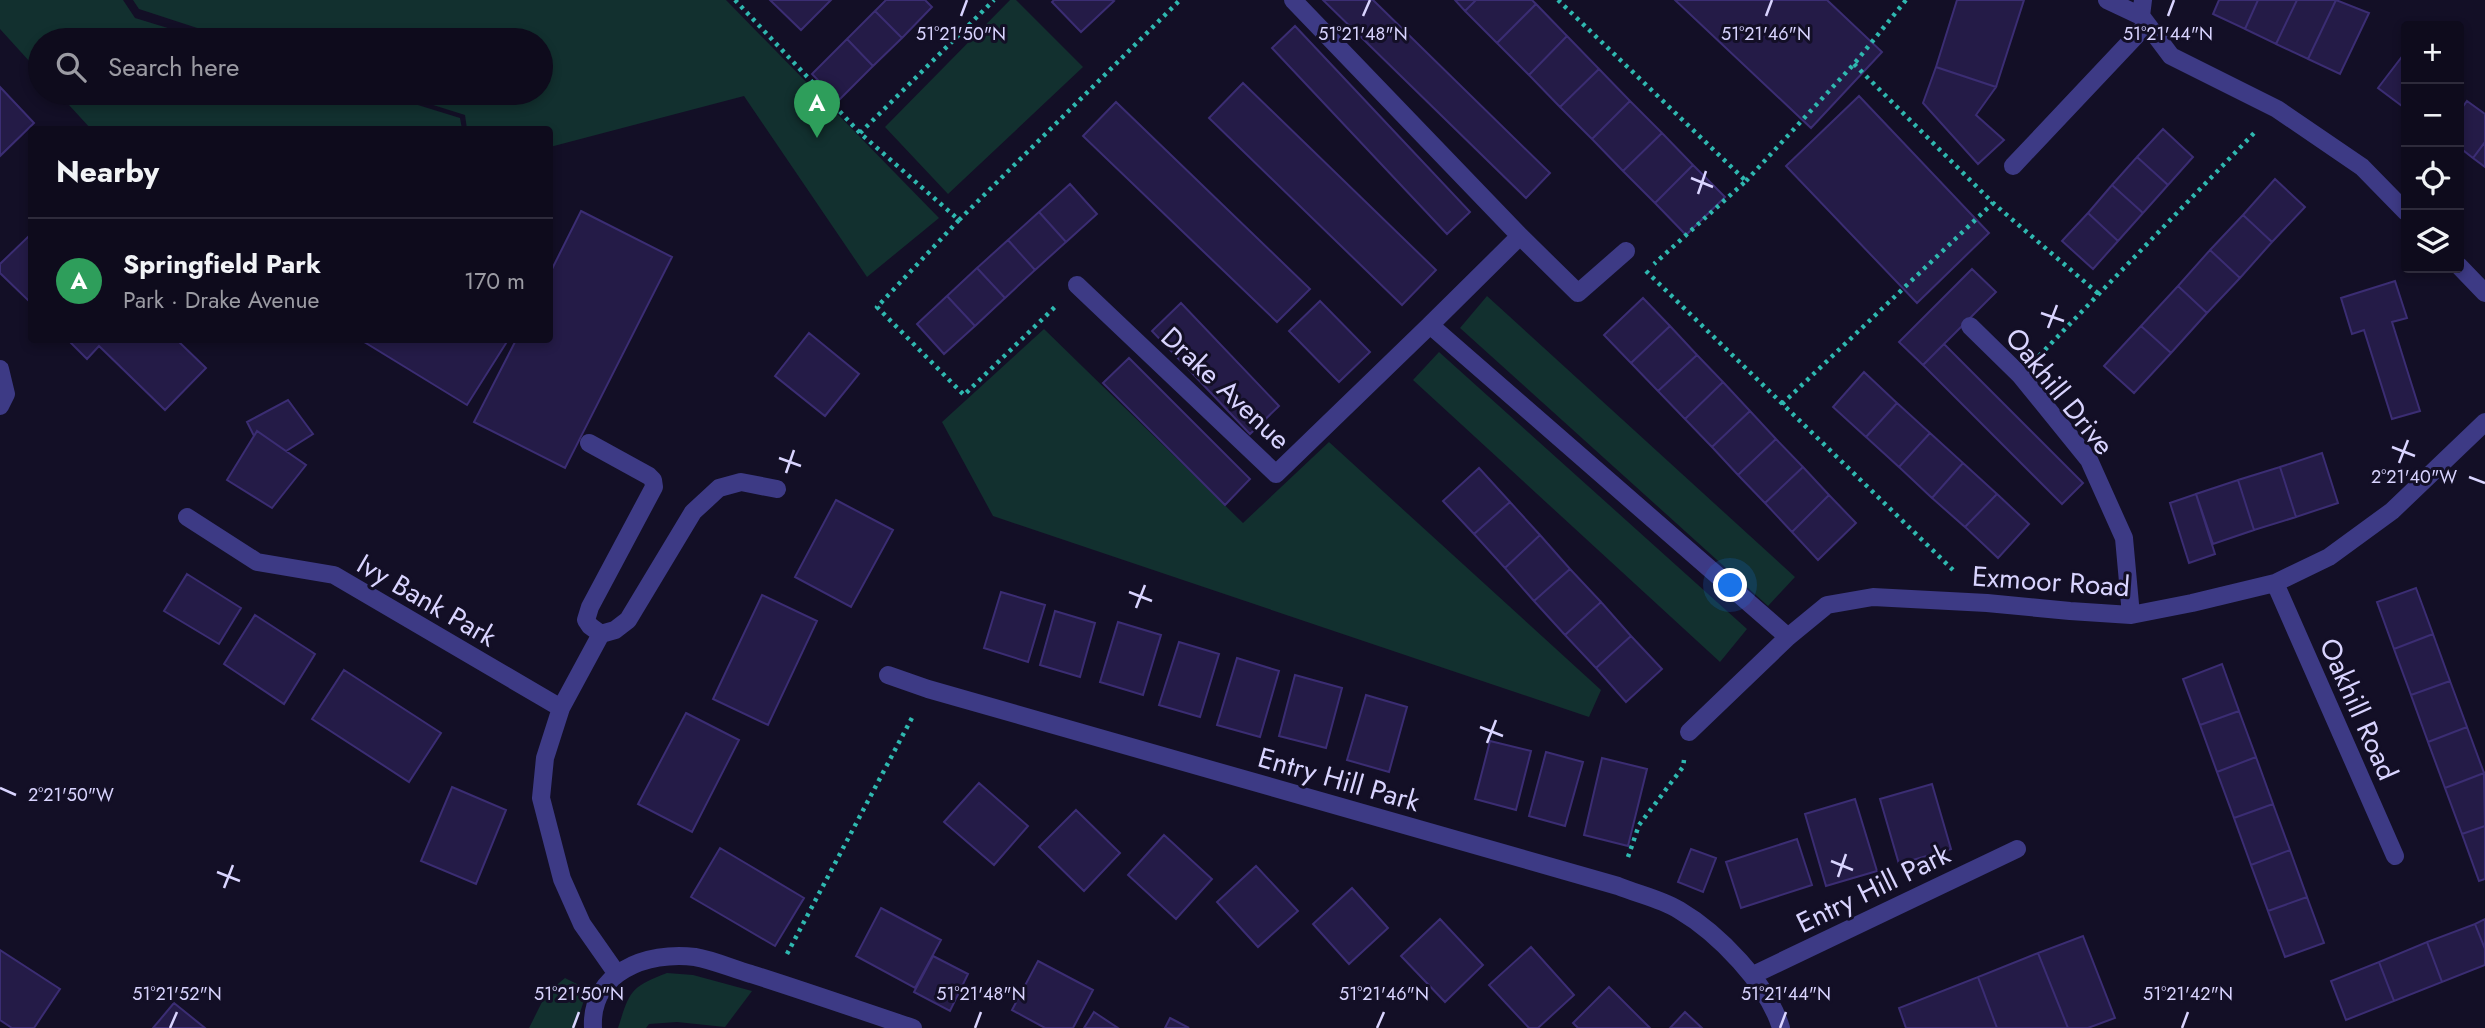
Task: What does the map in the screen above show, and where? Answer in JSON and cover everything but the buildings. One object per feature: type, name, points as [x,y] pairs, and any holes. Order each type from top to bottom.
[{"type":"street","points":[[1293,0],[1578,293],[1626,251]]},
{"type":"street","points":[[2107,0],[2144,13],[2171,56],[2277,109],[2362,167],[2404,210]]},
{"type":"street","points":[[2013,166],[2144,13]]},
{"type":"street","name":"Drake Avenue","points":[[1077,285],[1276,474],[1520,236]]},
{"type":"street","points":[[2464,271],[2485,293]]},
{"type":"street","points":[[1430,325],[1788,637]]},
{"type":"street","name":"Oakhill Drive","points":[[1970,326],[2020,375],[2089,460],[2124,538],[2131,615]]},
{"type":"street","points":[[0,369],[6,394],[0,407]]},
{"type":"street","name":"Exmoor Road","points":[[1689,732],[1788,637],[1826,605],[1873,597],[2131,615],[2275,583],[2329,557],[2392,511],[2485,422]]},
{"type":"street","points":[[589,443],[649,476],[654,487],[590,607],[586,620],[601,634]]},
{"type":"street","points":[[617,974],[582,923],[562,878],[541,798],[545,758],[561,708],[601,634],[615,630],[628,620],[693,512],[719,488],[741,482],[777,489]]},
{"type":"street","name":"Ivy Bank Park","points":[[187,517],[257,562],[334,575],[561,708]]},
{"type":"street","name":"Oakhill Road","points":[[2275,583],[2395,856]]},
{"type":"street","name":"Entry Hill Park","points":[[888,675],[928,689],[1618,886],[1679,909],[1720,942],[1753,975],[1777,1014],[1780,1028]]},
{"type":"street","name":"Entry Hill Park","points":[[1753,975],[2017,849]]},
{"type":"street","points":[[593,1028],[592,1010],[600,992],[617,974],[654,957],[696,957],[913,1028]]},
{"type":"path","points":[[735,0],[860,133],[959,220]]},
{"type":"path","points":[[860,133],[994,0]]},
{"type":"path","points":[[1077,285],[964,395],[877,307],[959,220],[1180,0]]},
{"type":"path","points":[[1558,0],[1746,181]]},
{"type":"path","points":[[1646,271],[1746,181],[1854,64],[1906,0]]},
{"type":"path","points":[[1854,64],[1993,203],[2100,295]]},
{"type":"path","points":[[2020,375],[2277,109]]},
{"type":"path","points":[[1782,404],[1993,203]]},
{"type":"path","points":[[1626,251],[1987,603]]},
{"type":"path","points":[[773,981],[928,689]]},
{"type":"path","points":[[1629,852],[1639,825],[1683,767],[1689,732]]},
{"type":"green space","points":[[0,0],[123,0],[135,18],[168,28],[28,28],[28,60],[0,29]]},
{"type":"green space","points":[[133,0],[726,0],[939,218],[867,277],[744,96],[553,146],[553,126],[467,126],[465,115],[433,105],[553,105],[553,28],[197,28],[139,9]]},
{"type":"green space","points":[[1010,0],[1016,0],[1083,67],[948,194],[885,127]]},
{"type":"green space","points":[[69,105],[418,105],[460,118],[461,126],[88,126]]},
{"type":"green space","points":[[1487,296],[1795,577],[1768,606],[1460,328]]},
{"type":"green space","points":[[1044,329],[1243,523],[1329,442],[1601,690],[1589,717],[993,516],[942,422]]},
{"type":"green space","points":[[1439,352],[1747,629],[1720,662],[1413,380]]},
{"type":"green space","points":[[667,973],[693,975],[752,991],[725,1027],[677,1022],[649,1024],[646,1028],[618,1028],[633,992],[645,982]]},
{"type":"green space","points":[[565,978],[579,985],[586,994],[575,1028],[529,1028],[546,994]]},
{"type":"place","name":"Springfield Park","points":[[817,138]]}]
